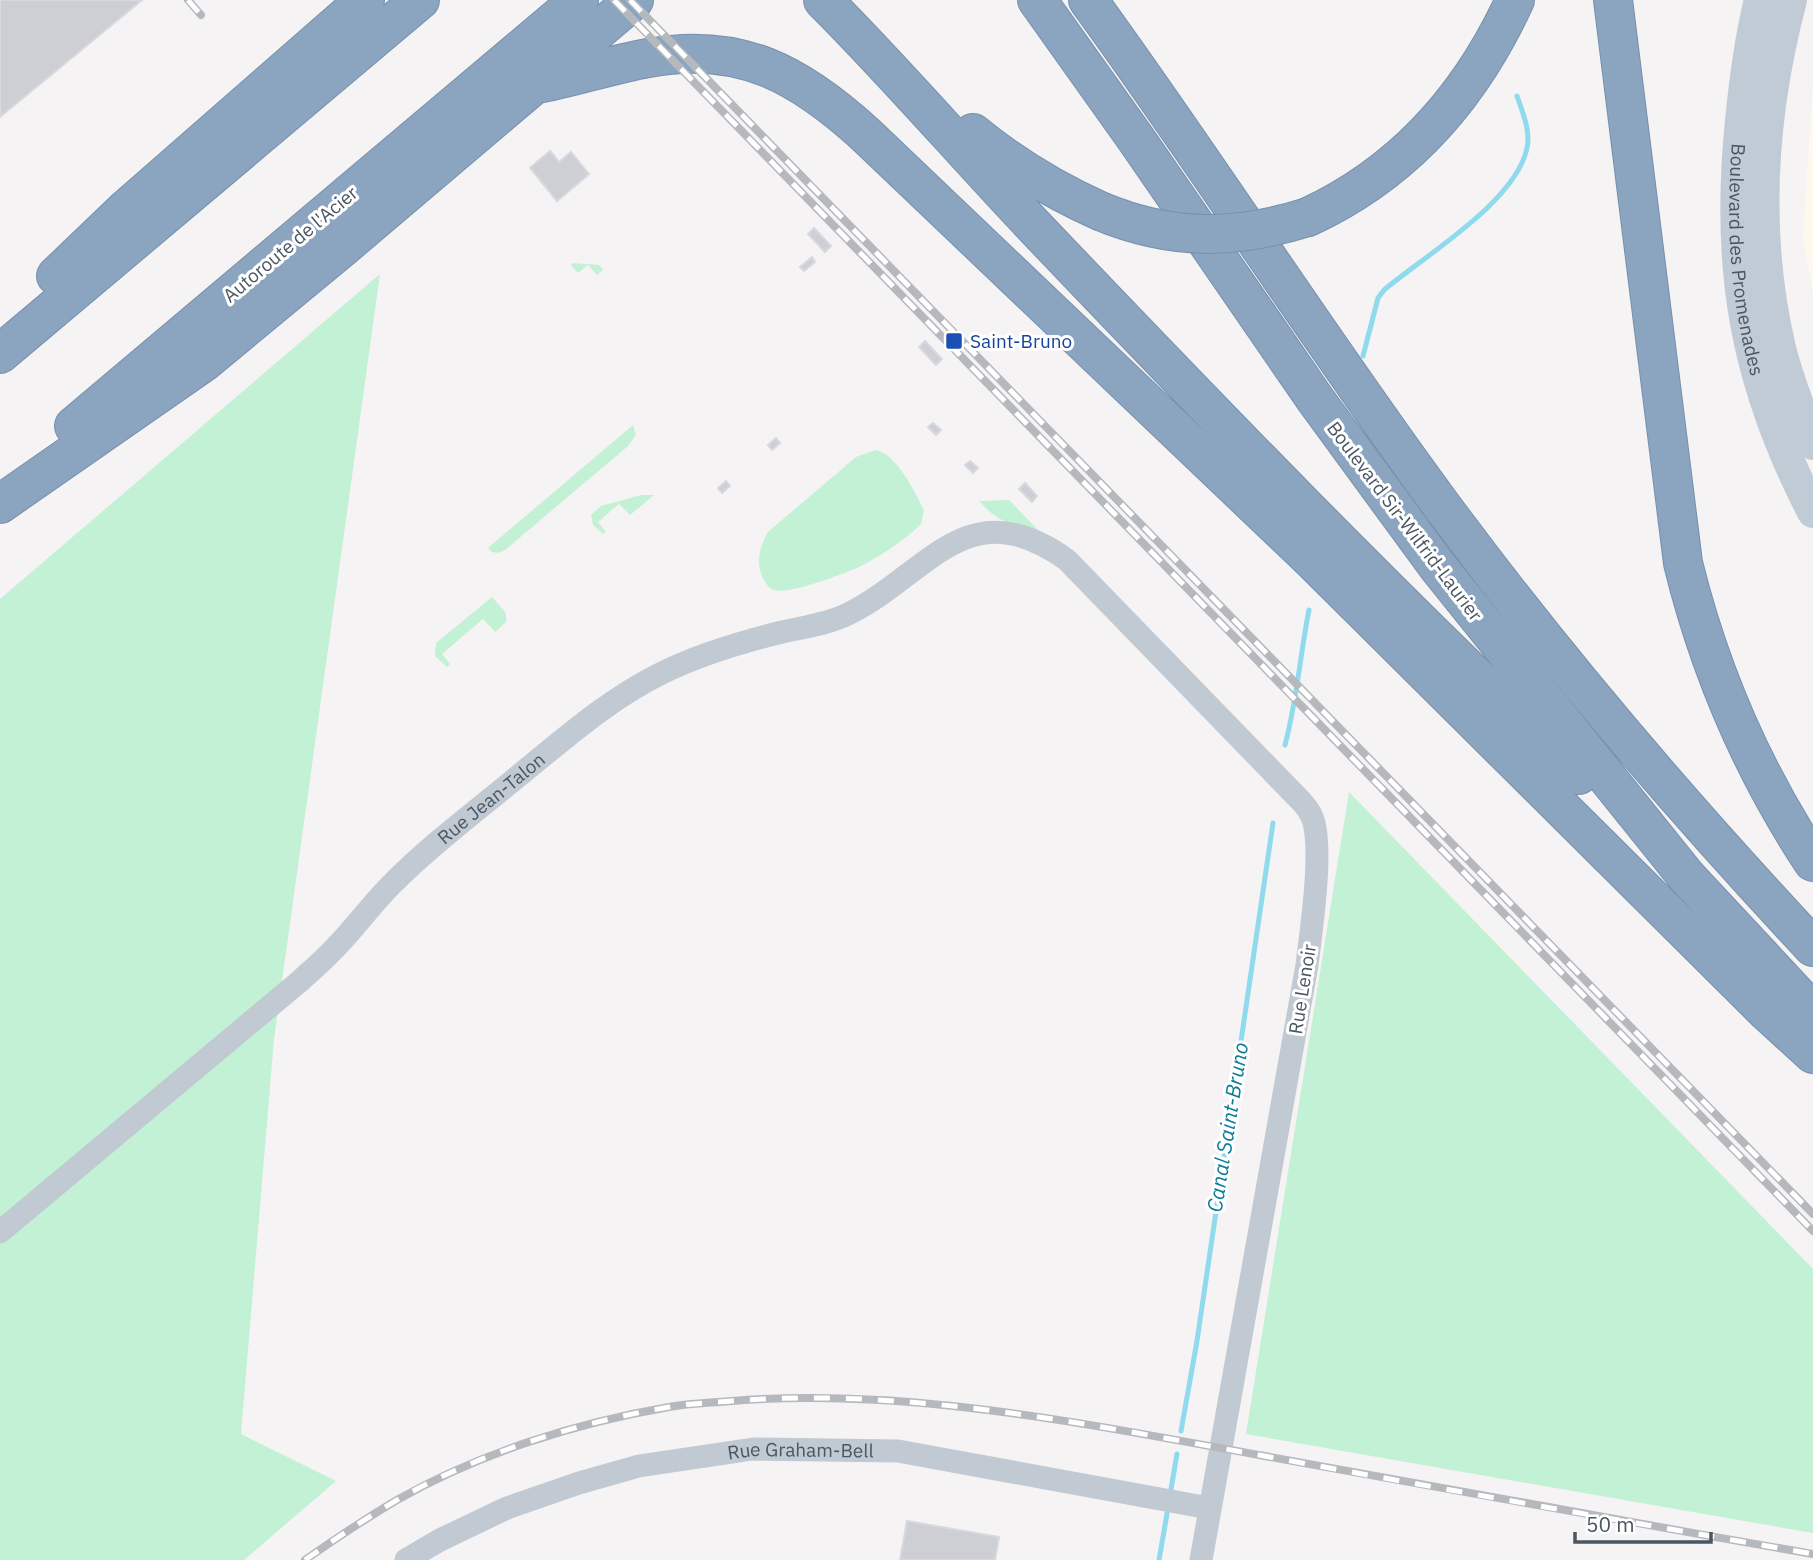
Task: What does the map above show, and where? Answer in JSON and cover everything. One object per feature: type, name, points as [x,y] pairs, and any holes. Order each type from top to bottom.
[{"type":"highway","points":[[0,330],[126,209],[365,0]]},
{"type":"highway","points":[[0,354],[420,0]]},
{"type":"highway","name":"Autoroute de l'Acier","points":[[0,488],[579,0]]},
{"type":"highway","points":[[0,505],[204,362],[634,0]]},
{"type":"highway","points":[[823,0],[877,53],[1004,194],[1368,572],[1458,662],[1687,877]]},
{"type":"highway","name":"Boulevard Sir-Wilfrid-Laurier","points":[[1037,0],[1387,499],[1491,635],[1687,877],[1813,1012]]},
{"type":"highway","name":"Boulevard Sir-Wilfrid-Laurier","points":[[1088,0],[1377,416],[1501,585],[1618,731],[1813,947]]},
{"type":"highway","points":[[877,53],[1008,161],[1060,192],[1100,211],[1152,228],[1208,235],[1251,232],[1308,217],[1375,180],[1421,139],[1467,83],[1515,0]]},
{"type":"highway","points":[[1613,0],[1684,563],[1709,654],[1732,710],[1785,816],[1813,862]]},
{"type":"highway","points":[[533,85],[573,78],[647,58],[704,53],[743,58],[763,64],[794,79],[823,98],[865,134],[1267,516],[1766,1012],[1813,1054]]},
{"type":"street","name":"Boulevard des Promenades","points":[[1760,0],[1750,46],[1739,138],[1735,212],[1737,263],[1747,335],[1764,398],[1783,449],[1813,512]]},
{"type":"street","name":"Boulevard des Promenades","points":[[1791,0],[1774,80],[1767,131],[1762,183],[1763,232],[1768,282],[1780,350],[1813,444]]},
{"type":"street","name":"Rue Jean-Talon","points":[[0,1232],[300,981],[335,948],[395,881],[596,713],[627,692],[662,673],[713,652],[847,615],[885,592],[942,548],[963,537],[987,533],[1015,536],[1045,546],[1068,560]]},
{"type":"street","name":"Rue Lenoir","points":[[1068,560],[1299,799],[1312,817],[1314,828],[1316,850],[1312,923],[1305,976],[1201,1560]]},
{"type":"street","name":"Rue Graham-Bell","points":[[407,1560],[440,1540],[508,1508],[579,1483],[639,1466],[754,1449],[898,1451],[1209,1508]]},
{"type":"shaded area","points":[[1813,82],[1813,292],[1803,237]]},
{"type":"green space","points":[[573,263],[599,265],[603,270],[597,275],[588,265],[578,273],[571,265]]},
{"type":"green space","points":[[380,274],[274,1039],[241,1434],[336,1481],[244,1560],[0,1560],[0,599]]},
{"type":"green space","points":[[633,425],[636,435],[628,446],[505,550],[496,553],[488,548]]},
{"type":"green space","points":[[875,450],[890,458],[910,484],[924,510],[921,524],[894,546],[855,569],[792,589],[781,591],[770,588],[763,578],[759,560],[768,532],[856,457]]},
{"type":"green space","points":[[641,495],[654,495],[630,515],[619,504],[598,522],[606,532],[603,534],[593,525],[591,515],[601,506]]},
{"type":"green space","points":[[1009,500],[1042,534],[1000,519],[979,501]]},
{"type":"green space","points":[[492,597],[506,613],[506,622],[495,632],[483,619],[442,654],[450,664],[447,667],[435,656],[436,643]]},
{"type":"green space","points":[[1349,792],[1813,1269],[1813,1533],[1246,1434]]},
{"type":"building","points":[[0,0],[142,0],[0,117]]},
{"type":"building","points":[[550,151],[559,162],[571,152],[589,174],[557,201],[530,168]]},
{"type":"building","points":[[814,228],[831,246],[825,252],[808,234]]},
{"type":"building","points":[[812,257],[815,262],[804,271],[800,267]]},
{"type":"building","points":[[925,341],[942,359],[936,365],[919,347]]},
{"type":"building","points":[[933,423],[941,430],[936,435],[928,427]]},
{"type":"building","points":[[776,438],[780,443],[772,450],[768,445]]},
{"type":"building","points":[[970,461],[978,468],[973,473],[965,465]]},
{"type":"building","points":[[726,481],[730,486],[722,493],[718,488]]},
{"type":"building","points":[[1025,483],[1037,496],[1032,502],[1019,489]]},
{"type":"building","points":[[907,1521],[999,1537],[995,1560],[900,1560]]},
{"type":"waterway","name":"Canal Saint-Bruno","points":[[1363,356],[1378,298],[1384,290],[1466,227],[1506,188],[1519,168],[1527,148],[1528,135],[1517,96]]},
{"type":"waterway","name":"Canal Saint-Bruno","points":[[1285,745],[1309,610]]},
{"type":"waterway","name":"Canal Saint-Bruno","points":[[1181,1431],[1197,1341],[1273,823]]},
{"type":"waterway","name":"Canal Saint-Bruno","points":[[1170,1495],[1177,1454]]},
{"type":"waterway","name":"Canal Saint-Bruno","points":[[1159,1560],[1168,1508]]},
{"type":"railway","points":[[188,0],[201,15]]},
{"type":"railway","points":[[614,0],[1813,1231]]},
{"type":"railway","points":[[630,0],[1813,1214]]},
{"type":"railway","points":[[305,1560],[373,1514],[428,1483],[529,1442],[599,1422],[677,1406],[798,1398],[930,1404],[1063,1421],[1813,1554]]},
{"type":"place","name":"Saint-Bruno","points":[[954,341]]}]
